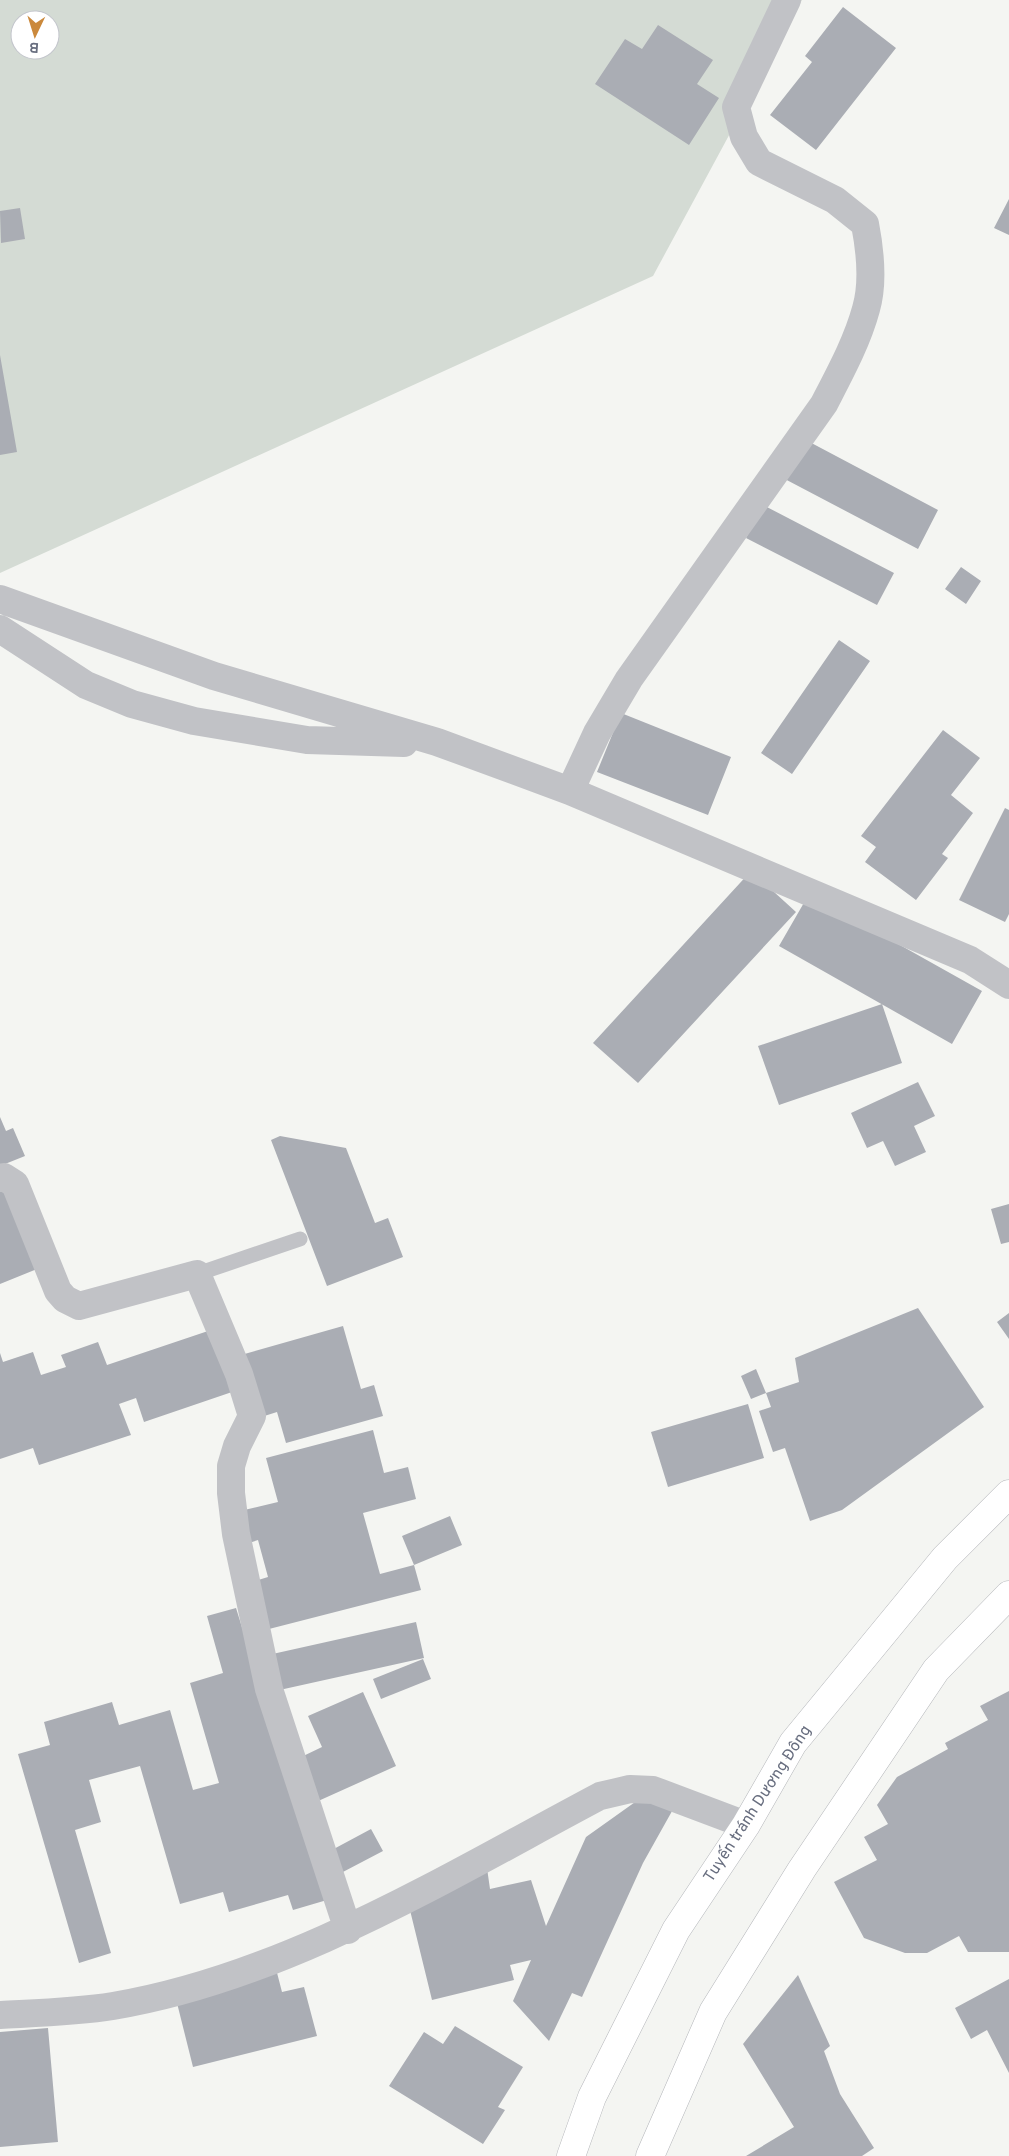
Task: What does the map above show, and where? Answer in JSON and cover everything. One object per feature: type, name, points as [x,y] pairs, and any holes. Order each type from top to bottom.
[{"type":"main road","name":"Tuyến tránh Dương Đông","points":[[571,2156],[592,2097],[676,1930],[746,1825],[793,1743],[945,1558],[1009,1494]]},
{"type":"main road","points":[[650,2156],[713,2012],[802,1869],[936,1670],[1009,1595]]},
{"type":"street","points":[[570,791],[597,733],[629,679],[824,404],[849,355],[867,307],[870,255],[865,224],[835,200],[759,162],[744,137],[736,107],[787,0]]},
{"type":"street","points":[[0,599],[214,676],[437,742],[570,791],[970,960],[1009,985]]},
{"type":"street","points":[[0,628],[86,685],[132,704],[194,721],[307,740],[437,742]]},
{"type":"street","points":[[0,1178],[4,1177],[15,1184],[58,1291],[71,1304],[79,1306],[197,1274],[239,1374],[252,1416],[237,1446],[231,1466],[231,1493],[236,1534],[269,1689],[348,1930]]},
{"type":"street","points":[[0,2015],[112,2006],[167,1994],[232,1975],[348,1930],[600,1796],[630,1789],[653,1790],[746,1825]]},
{"type":"lane","points":[[197,1274],[300,1238]]},
{"type":"shaded area","points":[[0,0],[802,0],[653,276],[0,573]]},
{"type":"building","points":[[843,7],[896,48],[816,150],[770,115],[812,62],[805,56]]},
{"type":"building","points":[[658,25],[713,60],[697,84],[719,98],[689,145],[595,84],[625,39],[642,49]]},
{"type":"building","points":[[1009,199],[1009,235],[994,228]]},
{"type":"building","points":[[20,208],[25,239],[1,243],[0,211]]},
{"type":"building","points":[[0,355],[17,452],[0,455]]},
{"type":"building","points":[[802,438],[938,510],[918,549],[781,477]]},
{"type":"building","points":[[763,505],[894,573],[877,605],[746,538]]},
{"type":"building","points":[[961,567],[981,581],[966,604],[945,589]]},
{"type":"building","points":[[839,640],[870,661],[792,774],[761,753]]},
{"type":"building","points":[[621,713],[731,757],[708,815],[597,772]]},
{"type":"building","points":[[943,730],[980,758],[951,795],[973,813],[942,854],[948,858],[916,900],[865,862],[876,847],[861,836]]},
{"type":"building","points":[[1005,808],[1009,810],[1009,914],[1005,922],[959,900]]},
{"type":"building","points":[[751,871],[796,912],[638,1083],[593,1043]]},
{"type":"building","points":[[809,894],[982,991],[952,1044],[779,946]]},
{"type":"building","points":[[882,1004],[902,1063],[779,1105],[758,1046]]},
{"type":"building","points":[[918,1082],[935,1116],[914,1126],[926,1152],[895,1166],[883,1141],[867,1148],[851,1113]]},
{"type":"building","points":[[0,1117],[6,1131],[13,1128],[25,1156],[0,1166]]},
{"type":"building","points":[[280,1136],[346,1148],[375,1223],[388,1218],[403,1257],[327,1286],[271,1140]]},
{"type":"building","points":[[0,1179],[37,1269],[0,1284]]},
{"type":"building","points":[[1009,1204],[1009,1242],[1001,1244],[991,1209]]},
{"type":"building","points":[[918,1308],[984,1407],[842,1510],[810,1521],[785,1448],[773,1452],[759,1411],[771,1407],[766,1393],[799,1382],[795,1358]]},
{"type":"building","points":[[1009,1313],[1009,1339],[997,1322]]},
{"type":"building","points":[[343,1326],[361,1389],[374,1385],[383,1416],[286,1443],[277,1412],[258,1418],[241,1355]]},
{"type":"building","points":[[211,1330],[232,1392],[144,1422],[136,1398],[119,1404],[131,1435],[39,1465],[33,1448],[0,1459],[0,1353],[3,1362],[33,1352],[41,1375],[66,1367],[61,1355],[98,1342],[107,1365]]},
{"type":"building","points":[[756,1369],[766,1393],[751,1399],[741,1376]]},
{"type":"building","points":[[748,1404],[764,1458],[668,1487],[651,1432]]},
{"type":"building","points":[[373,1430],[384,1473],[408,1467],[416,1499],[363,1513],[380,1574],[414,1565],[421,1590],[269,1629],[255,1581],[268,1577],[258,1540],[249,1543],[240,1511],[278,1502],[266,1458]]},
{"type":"building","points":[[450,1516],[462,1545],[414,1565],[402,1536]]},
{"type":"building","points":[[236,1608],[327,1900],[293,1910],[288,1895],[229,1912],[223,1892],[180,1904],[140,1766],[89,1780],[101,1822],[75,1830],[111,1953],[79,1963],[18,1754],[50,1745],[44,1722],[112,1702],[119,1725],[170,1710],[193,1790],[219,1783],[190,1683],[223,1673],[207,1616]]},
{"type":"building","points":[[416,1622],[424,1658],[275,1691],[268,1655]]},
{"type":"building","points":[[423,1659],[431,1679],[381,1699],[373,1679]]},
{"type":"building","points":[[1009,1691],[1009,1952],[968,1952],[959,1936],[927,1953],[905,1953],[864,1938],[834,1882],[877,1860],[864,1837],[888,1824],[877,1805],[897,1777],[948,1749],[945,1743],[988,1720],[980,1706]]},
{"type":"building","points":[[363,1692],[396,1766],[316,1802],[297,1759],[322,1747],[308,1716]]},
{"type":"building","points":[[645,1795],[676,1804],[643,1863],[582,1997],[572,1993],[549,2041],[513,2001],[531,1960],[510,1965],[514,1980],[432,2000],[408,1902],[486,1861],[490,1889],[531,1880],[546,1926],[586,1837]]},
{"type":"building","points":[[371,1829],[383,1851],[341,1873],[330,1851]]},
{"type":"building","points":[[275,1965],[282,1992],[304,1987],[317,2036],[193,2067],[175,1995]]},
{"type":"building","points":[[798,1975],[830,2046],[824,2051],[840,2094],[874,2148],[862,2156],[746,2156],[794,2127],[743,2044]]},
{"type":"building","points":[[1009,1979],[1009,2073],[987,2030],[971,2039],[955,2008]]},
{"type":"building","points":[[455,2026],[523,2067],[498,2107],[505,2110],[483,2144],[389,2086],[424,2032],[443,2044]]},
{"type":"building","points":[[48,2028],[58,2142],[0,2147],[0,2032]]}]
